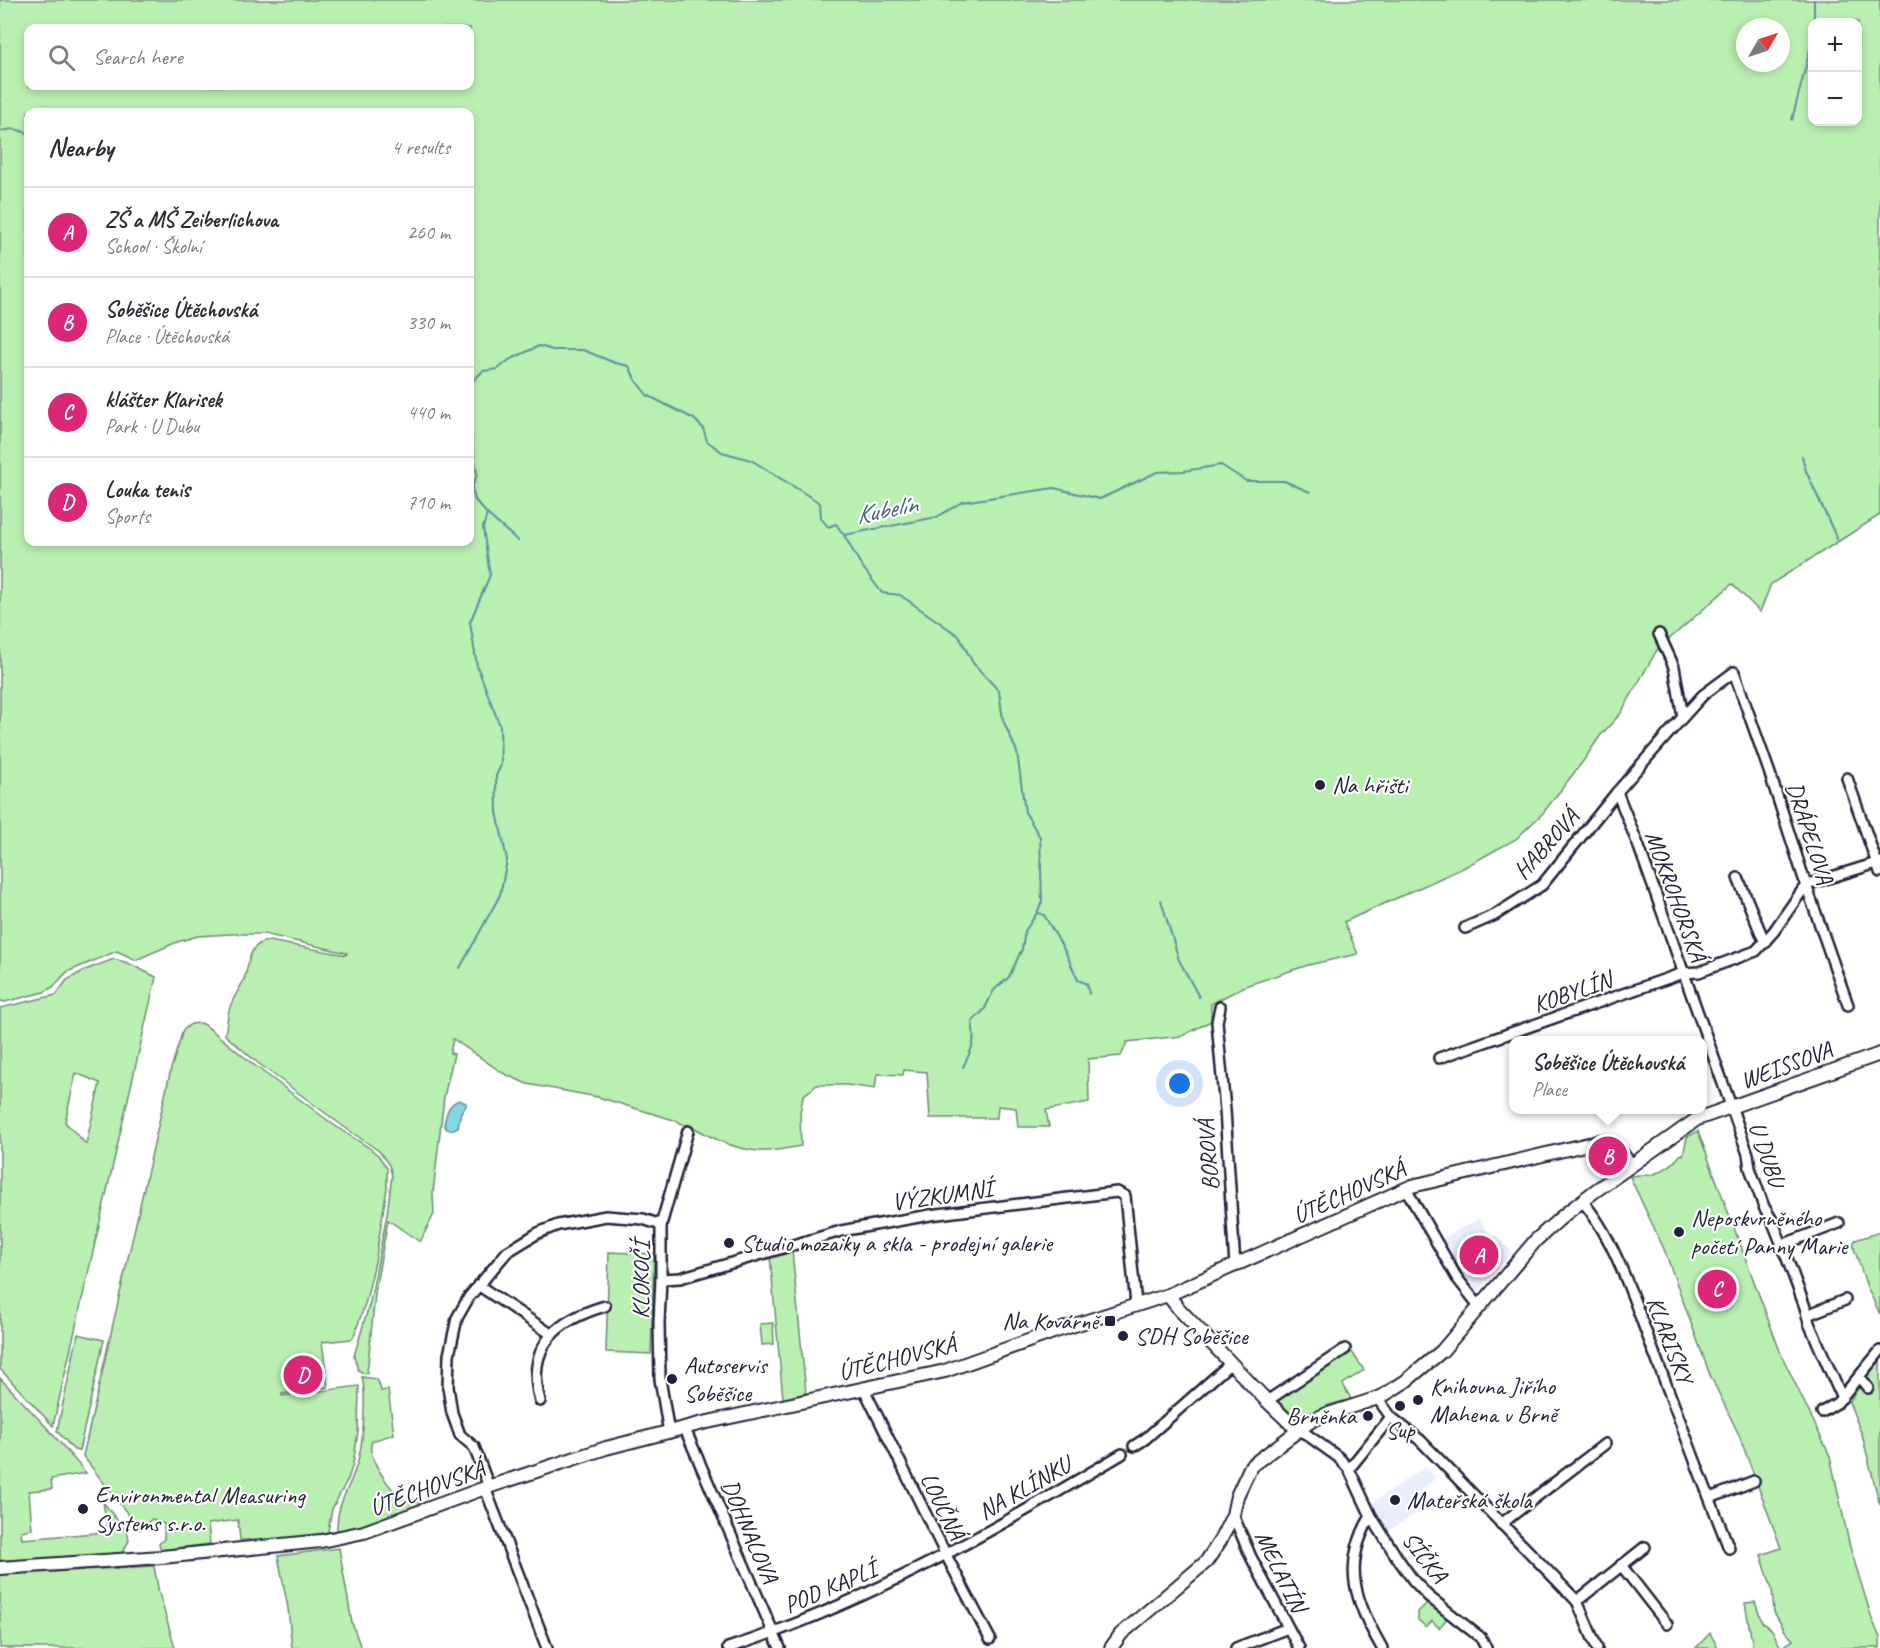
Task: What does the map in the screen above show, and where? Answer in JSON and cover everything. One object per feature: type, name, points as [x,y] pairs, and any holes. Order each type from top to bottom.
[{"type":"street","points":[[1617,792],[1683,717],[1674,667],[1659,634]]},
{"type":"street","name":"DRÁPELOVA","points":[[1683,717],[1703,695],[1734,672],[1848,1005]]},
{"type":"street","points":[[1765,943],[1806,885],[1879,865],[1847,778]]},
{"type":"street","name":"HABROVÁ","points":[[1465,928],[1495,915],[1542,885],[1617,792]]},
{"type":"street","name":"MOKROHORSKÁ","points":[[1617,792],[1639,847],[1705,1036]]},
{"type":"street","points":[[1738,878],[1765,943]]},
{"type":"street","name":"KOBYLÍN","points":[[1439,1059],[1683,973],[1699,972],[1756,951],[1765,943]]},
{"type":"street","name":"BOROVÁ","points":[[1220,1007],[1217,1022],[1235,1266]]},
{"type":"street","name":"MOKROHORSKÁ","points":[[1707,1041],[1730,1107]]},
{"type":"street","name":"WEISSOVA","points":[[1111,1648],[1121,1634],[1206,1562],[1233,1515],[1237,1496],[1251,1466],[1299,1429],[1323,1416],[1378,1399],[1392,1391],[1442,1351],[1536,1240],[1582,1201],[1696,1119],[1880,1054]]},
{"type":"street","name":"U DUBU","points":[[1730,1107],[1748,1154],[1750,1168],[1764,1207],[1772,1220],[1809,1323],[1842,1398]]},
{"type":"street","name":"KLOKOČÍ","points":[[669,1432],[660,1379],[661,1225],[688,1131]]},
{"type":"street","name":"ÚTĚCHOVSKÁ","points":[[0,1568],[146,1558],[339,1538],[383,1526],[606,1448],[945,1371],[1168,1295],[1424,1182],[1600,1141],[1614,1144],[1631,1165]]},
{"type":"street","points":[[1406,1189],[1457,1278],[1479,1306]]},
{"type":"street","name":"VÝZKUMNÍ","points":[[661,1280],[680,1278],[841,1231],[930,1215],[1117,1192],[1125,1196],[1136,1305]]},
{"type":"street","name":"KLARISKY","points":[[1582,1201],[1598,1221],[1628,1287],[1729,1548]]},
{"type":"street","points":[[547,1648],[474,1447],[460,1434],[452,1413],[448,1387],[449,1355],[457,1318],[478,1285],[507,1252],[538,1233],[558,1226],[606,1216],[643,1219],[661,1225]]},
{"type":"street","points":[[1782,1245],[1839,1223]]},
{"type":"street","points":[[478,1285],[551,1334]]},
{"type":"street","points":[[1168,1295],[1267,1401],[1299,1429]]},
{"type":"street","points":[[1807,1315],[1845,1300]]},
{"type":"street","points":[[540,1401],[536,1375],[537,1364],[551,1334],[574,1318],[605,1306]]},
{"type":"street","points":[[1267,1401],[1345,1349]]},
{"type":"street","points":[[1822,1412],[1835,1406],[1880,1351]]},
{"type":"street","points":[[1134,1446],[1145,1439],[1231,1363]]},
{"type":"street","points":[[1859,1377],[1868,1388]]},
{"type":"street","name":"LOUČNÁ","points":[[864,1389],[990,1639]]},
{"type":"street","points":[[1378,1399],[1391,1417],[1420,1440],[1577,1601],[1597,1648]]},
{"type":"street","points":[[1349,1469],[1391,1417]]},
{"type":"street","name":"DOHNALOVA","points":[[685,1429],[780,1648]]},
{"type":"street","name":"SÍČKA","points":[[1299,1429],[1338,1457],[1349,1469],[1371,1516],[1413,1580],[1428,1596],[1481,1638],[1486,1648]]},
{"type":"street","points":[[1501,1524],[1605,1444]]},
{"type":"street","name":"NA KLÍNKU","points":[[946,1555],[1122,1454]]},
{"type":"street","points":[[1710,1498],[1754,1481]]},
{"type":"street","name":"MELATÍN","points":[[1233,1515],[1251,1557],[1297,1646]]},
{"type":"street","points":[[1371,1516],[1360,1536],[1353,1576],[1359,1605],[1382,1648]]},
{"type":"street","points":[[1577,1601],[1645,1547]]},
{"type":"street","name":"POD KAPLÍ","points":[[728,1648],[773,1633],[946,1555]]},
{"type":"street","points":[[1621,1565],[1667,1624]]},
{"type":"street","points":[[1236,1648],[1288,1628]]},
{"type":"shaded area","points":[[1479,1219],[1492,1240],[1497,1237],[1512,1252],[1477,1293],[1440,1240]]},
{"type":"shaded area","name":"Mateřská škola","points":[[1426,1466],[1436,1478],[1412,1497],[1422,1510],[1387,1532],[1370,1504]]},
{"type":"green space","points":[[0,0],[1880,0],[1880,515],[1771,584],[1760,612],[1732,584],[1657,650],[1621,713],[1600,736],[1543,813],[1516,839],[1463,868],[1344,922],[1358,954],[1308,965],[1245,986],[1211,1004],[1211,1021],[1182,1036],[1127,1042],[1121,1056],[1088,1059],[1089,1102],[1046,1110],[1049,1127],[1018,1127],[1016,1108],[998,1106],[997,1118],[930,1118],[927,1072],[904,1070],[903,1075],[877,1074],[875,1089],[847,1085],[817,1085],[803,1096],[800,1113],[801,1146],[769,1151],[750,1150],[724,1143],[677,1121],[598,1097],[527,1084],[503,1073],[453,1039],[450,1053],[454,1054],[444,1097],[433,1193],[434,1214],[420,1242],[388,1220],[376,1285],[367,1373],[365,1374],[358,1370],[354,1356],[370,1302],[387,1214],[392,1175],[389,1165],[379,1151],[258,1063],[225,1035],[230,1006],[244,980],[252,952],[258,944],[269,941],[346,955],[347,953],[264,934],[198,936],[177,942],[136,960],[117,951],[67,972],[53,987],[44,992],[5,1002],[0,1001]]},
{"type":"green space","points":[[114,959],[128,963],[156,977],[53,1426],[0,1369],[0,1008],[56,995],[67,980]],"holes":[[[76,1073],[100,1083],[86,1144],[65,1122]]]},
{"type":"green space","points":[[201,1023],[338,1128],[378,1155],[387,1168],[387,1188],[375,1262],[366,1301],[354,1336],[352,1339],[322,1342],[328,1387],[282,1394],[282,1396],[359,1386],[358,1432],[353,1464],[348,1479],[332,1509],[328,1531],[324,1536],[251,1542],[240,1540],[238,1520],[208,1524],[210,1544],[161,1550],[159,1544],[164,1539],[164,1524],[152,1519],[140,1530],[83,1456],[171,1069],[183,1030],[191,1024]]},
{"type":"green space","points":[[1698,1131],[1781,1354],[1830,1456],[1850,1547],[1880,1638],[1880,1648],[1781,1648],[1793,1640],[1774,1612],[1772,1589],[1761,1555],[1781,1548],[1739,1435],[1710,1375],[1664,1249],[1630,1177],[1651,1175],[1668,1167],[1681,1154],[1683,1155],[1687,1137]]},
{"type":"green space","points":[[1880,1232],[1880,1314],[1867,1287],[1853,1245],[1855,1240]]},
{"type":"green space","points":[[792,1251],[806,1393],[783,1399],[770,1256]]},
{"type":"green space","points":[[609,1252],[654,1254],[651,1354],[606,1352]]},
{"type":"green space","points":[[773,1323],[774,1344],[762,1345],[760,1324]]},
{"type":"green space","points":[[78,1334],[104,1340],[79,1451],[74,1450],[57,1431]]},
{"type":"green space","points":[[1352,1352],[1364,1370],[1343,1384],[1351,1399],[1329,1405],[1298,1420],[1277,1400]]},
{"type":"green space","points":[[1880,1357],[1880,1505],[1862,1435],[1849,1402]]},
{"type":"green space","points":[[362,1377],[377,1381],[381,1391],[388,1390],[394,1434],[372,1441],[371,1450],[376,1465],[385,1480],[397,1493],[409,1499],[410,1503],[420,1501],[421,1503],[419,1507],[378,1523],[344,1531],[337,1530],[337,1521],[361,1448],[364,1409]]},
{"type":"green space","points":[[0,1378],[86,1473],[51,1479],[52,1489],[29,1491],[32,1529],[21,1531],[22,1539],[108,1532],[103,1502],[128,1534],[129,1541],[122,1553],[0,1561]]},
{"type":"green space","points":[[339,1548],[352,1623],[361,1648],[292,1648],[288,1608],[278,1556]]},
{"type":"green space","points":[[154,1566],[159,1593],[175,1648],[0,1648],[0,1575]]},
{"type":"green space","points":[[1429,1601],[1449,1616],[1439,1628],[1432,1621],[1426,1627],[1418,1620],[1418,1612]]},
{"type":"green space","points":[[1755,1602],[1762,1622],[1772,1630],[1781,1648],[1753,1648],[1745,1603]]},
{"type":"green space","points":[[1710,1633],[1718,1648],[1696,1648]]},
{"type":"water","points":[[459,1100],[466,1103],[466,1106],[461,1112],[458,1127],[447,1129],[444,1125],[448,1110]]},
{"type":"waterway","points":[[1814,0],[1814,18]]},
{"type":"waterway","points":[[1792,120],[1808,58]]},
{"type":"waterway","name":"Kubelín","points":[[0,131],[14,129],[24,132]]},
{"type":"waterway","name":"Kubelín","points":[[474,380],[483,371],[498,369],[509,360],[539,346],[553,350],[583,350],[629,366],[636,381],[647,395],[694,419],[703,428],[707,441],[722,452],[751,460],[820,503],[821,518],[828,527],[836,524],[844,535],[937,517],[962,502],[1054,488],[1100,499],[1157,472],[1184,471],[1221,465],[1246,481],[1284,481],[1310,492]]},
{"type":"waterway","points":[[474,454],[477,474],[474,482]]},
{"type":"waterway","points":[[1802,456],[1806,471],[1837,539]]},
{"type":"waterway","points":[[460,968],[500,895],[507,860],[497,812],[496,776],[501,765],[500,726],[477,666],[470,622],[490,575],[483,528],[487,514],[474,496]]},
{"type":"waterway","points":[[487,514],[518,541]]},
{"type":"waterway","points":[[844,535],[861,565],[882,593],[900,595],[959,636],[973,663],[999,691],[1003,720],[1017,752],[1025,812],[1040,837],[1042,902],[1025,931],[1022,949],[1009,977],[994,990],[984,1010],[972,1022],[974,1036],[963,1067]]},
{"type":"waterway","points":[[1161,900],[1179,960],[1199,997]]},
{"type":"waterway","points":[[1038,913],[1044,915],[1066,953],[1078,980],[1087,984],[1089,994]]},
{"type":"place","name":"Na hřišti","points":[[1320,785]]},
{"type":"place","name":"Soběšice Útěchovská","points":[[1608,1156]]},
{"type":"place","name":"Neposkvrněného početí Panny Marie","points":[[1679,1232]]},
{"type":"place","name":"Studio mozaiky a skla - prodejní galerie","points":[[729,1243]]},
{"type":"place","name":"ZŠ a MŠ Zeiberlichova","points":[[1479,1255]]},
{"type":"place","name":"klášter Klarisek","points":[[1717,1289]]},
{"type":"place","name":"Na Kovárně","points":[[1110,1321]]},
{"type":"place","name":"SDH Soběšice","points":[[1123,1336]]},
{"type":"place","name":"Louka tenis","points":[[303,1375]]},
{"type":"place","name":"Autoservis Soběšice","points":[[672,1379]]},
{"type":"place","name":"Knihovna Jiřího Mahena v Brně","points":[[1418,1400]]},
{"type":"place","name":"Sup","points":[[1400,1406]]},
{"type":"place","name":"Brněnka","points":[[1368,1416]]},
{"type":"place","name":"Mateřská škola","points":[[1395,1500]]},
{"type":"place","name":"Environmental Measuring Systems s.r.o.","points":[[83,1509]]}]
